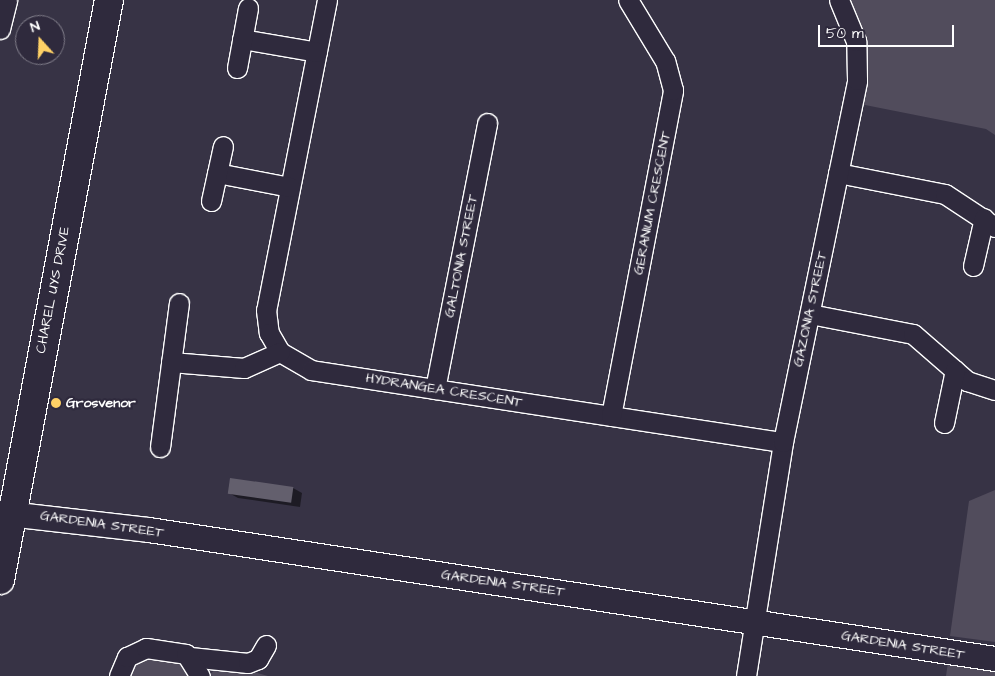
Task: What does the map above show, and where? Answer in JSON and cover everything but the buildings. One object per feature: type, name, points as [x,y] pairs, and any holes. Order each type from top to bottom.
[{"type":"main road","name":"CHAREL UYS DRIVE","points":[[0,580],[5,513],[109,0]]},
{"type":"street","points":[[0,29],[7,0]]},
{"type":"street","points":[[171,362],[244,368],[280,352],[268,333],[266,310],[327,0]]},
{"type":"street","name":"GERANIUM CRESCENT","points":[[611,416],[673,90],[665,61],[628,0]]},
{"type":"street","name":"GAZONIA STREET","points":[[746,676],[783,442],[858,67],[852,27],[839,0]]},
{"type":"street","points":[[237,68],[248,8]]},
{"type":"street","points":[[242,39],[317,52]]},
{"type":"street","name":"GALTONIA STREET","points":[[435,389],[487,124]]},
{"type":"street","points":[[212,201],[223,146]]},
{"type":"street","points":[[217,173],[290,187]]},
{"type":"street","points":[[838,173],[945,194],[990,223],[973,266]]},
{"type":"street","points":[[160,448],[179,303]]},
{"type":"street","points":[[810,314],[913,334],[975,386],[995,390]]},
{"type":"street","name":"HYDRANGEA CRESCENT","points":[[280,352],[311,370],[783,442]]},
{"type":"street","points":[[944,423],[955,370]]},
{"type":"street","name":"GARDENIA STREET","points":[[5,513],[149,530],[995,659]]},
{"type":"street","points":[[119,676],[127,657],[139,650],[248,663],[258,660],[266,645]]},
{"type":"street","points":[[190,657],[200,676]]},
{"type":"shaded area","points":[[848,0],[995,0],[995,135],[986,129],[860,104],[867,51]]},
{"type":"shaded area","points":[[995,490],[995,642],[950,636],[969,501]]},
{"type":"shaded area","points":[[140,656],[180,660],[194,676],[126,676]]},
{"type":"shaded area","points":[[948,662],[995,670],[995,676],[946,676]]},
{"type":"shaded area","points":[[216,669],[244,669],[268,676],[208,676]]},
{"type":"place","name":"Grosvenor","points":[[56,403]]}]
